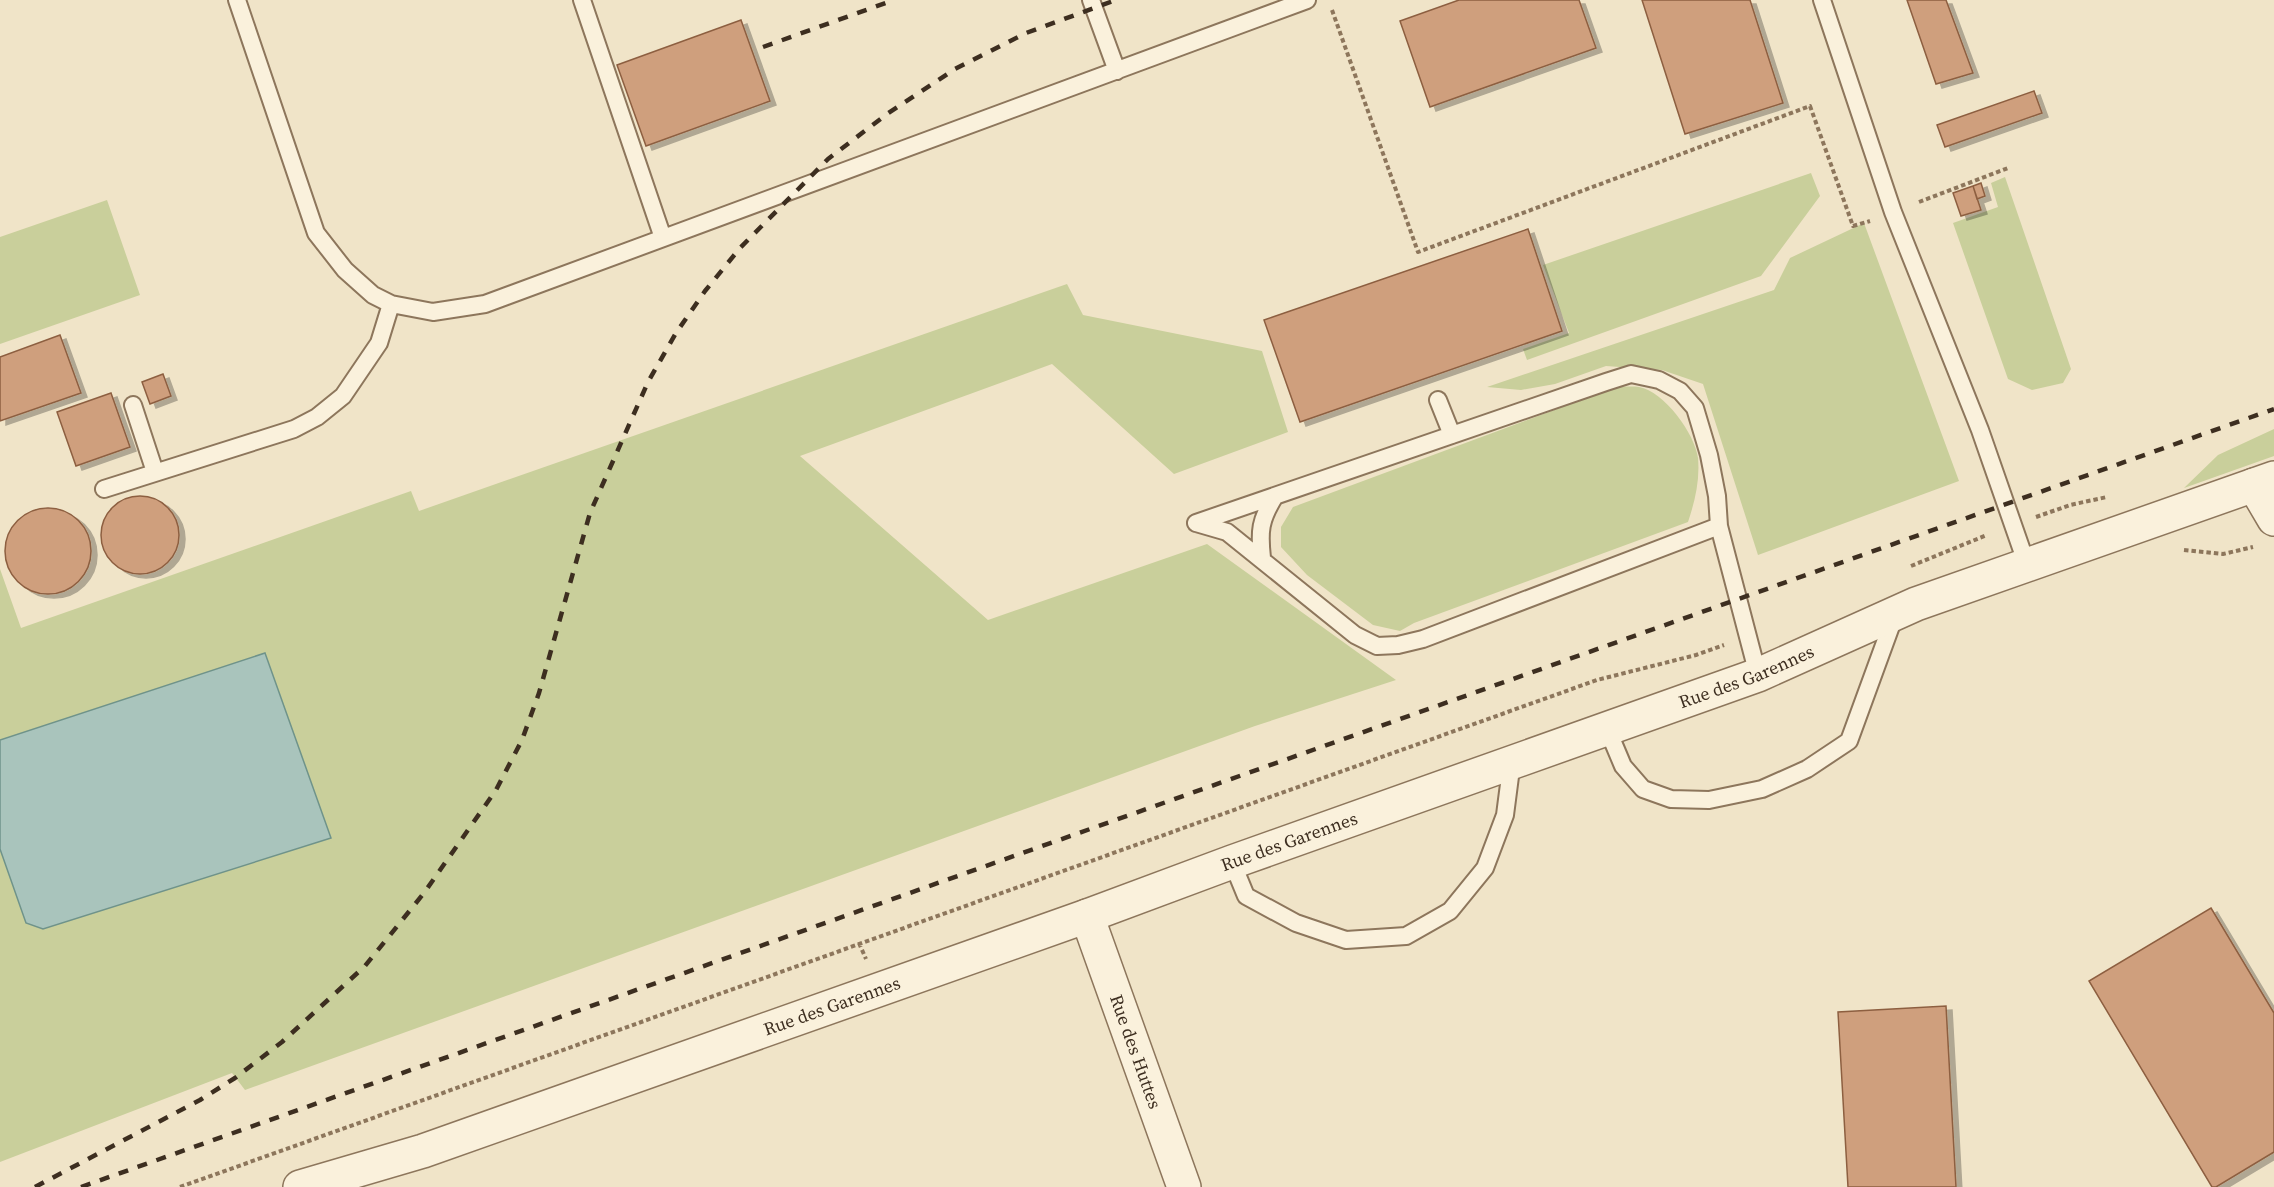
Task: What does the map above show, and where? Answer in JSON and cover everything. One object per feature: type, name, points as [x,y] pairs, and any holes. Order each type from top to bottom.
[{"type":"street","points":[[2264,482],[2274,519]]},
{"type":"street","name":"Rue des Garennes","points":[[300,1187],[423,1151],[1088,916],[1512,761],[1758,675],[1896,612],[2264,482]]},
{"type":"street","name":"Rue des Huttes","points":[[1088,916],[1184,1187]]},
{"type":"lane","points":[[237,0],[316,233],[345,270],[373,295],[390,304],[433,312],[485,304],[1307,0]]},
{"type":"lane","points":[[582,0],[663,238]]},
{"type":"lane","points":[[1091,0],[1117,70]]},
{"type":"lane","points":[[1822,0],[1893,212],[1980,430],[2027,565]]},
{"type":"lane","points":[[104,489],[294,429],[317,417],[343,396],[379,343],[390,304]]},
{"type":"lane","points":[[1719,526],[1423,639],[1398,645],[1377,646],[1355,635],[1227,532],[1196,523],[1631,374],[1659,380],[1680,391],[1695,408],[1709,455],[1717,496],[1719,526],[1758,675]]},
{"type":"lane","points":[[1438,400],[1452,435]]},
{"type":"lane","points":[[133,405],[155,472]]},
{"type":"lane","points":[[1262,558],[1260,534],[1264,514],[1275,496]]},
{"type":"lane","points":[[1607,728],[1623,766],[1643,789],[1671,800],[1700,800],[1762,789],[1807,769],[1849,741],[1896,612]]},
{"type":"lane","points":[[1232,862],[1246,896],[1296,924],[1346,940],[1406,936],[1450,911],[1485,868],[1505,815],[1512,761]]},
{"type":"path","points":[[1328,0],[1418,252],[1810,106],[1853,226],[2008,168]]},
{"type":"path","points":[[1909,567],[2013,525]]},
{"type":"path","points":[[180,1187],[1597,680],[1696,655],[1748,636]]},
{"type":"green space","points":[[1811,173],[1820,196],[1761,276],[1527,360],[1523,349],[1569,333],[1543,265]]},
{"type":"green space","points":[[2005,177],[2071,369],[2063,383],[2032,390],[2008,379],[1953,223],[1998,207],[1991,183]]},
{"type":"green space","points":[[107,200],[140,295],[0,344],[0,237]]},
{"type":"green space","points":[[1864,223],[1959,481],[1758,555],[1703,384],[1662,370],[1606,366],[1555,384],[1521,390],[1487,387],[1774,290],[1790,258]]},
{"type":"green space","points":[[1067,284],[1083,315],[1262,351],[1288,432],[1174,474],[1052,364],[800,456],[988,620],[1207,544],[1396,680],[1255,726],[245,1090],[232,1073],[0,1162],[0,569],[21,628],[411,491],[419,511]]},
{"type":"green space","points":[[1616,387],[1639,387],[1658,396],[1677,415],[1691,437],[1698,458],[1698,482],[1688,522],[1414,623],[1400,631],[1373,625],[1307,575],[1281,547],[1281,527],[1293,507]]},
{"type":"green space","points":[[2274,429],[2274,456],[2184,488],[2218,455]]},
{"type":"water","points":[[265,653],[331,838],[43,929],[26,923],[0,849],[0,740]]},
{"type":"building","points":[[1459,0],[1579,0],[1596,48],[1430,107],[1400,21]]},
{"type":"building","points":[[1642,0],[1750,0],[1783,103],[1685,134]]},
{"type":"building","points":[[1907,0],[1946,0],[1973,73],[1936,84]]},
{"type":"building","points":[[741,20],[770,101],[646,146],[617,65]]},
{"type":"building","points":[[2034,91],[2042,113],[1945,147],[1937,125]]},
{"type":"building","points":[[1981,183],[1985,196],[1977,199],[1973,186]]},
{"type":"building","points":[[1973,186],[1981,210],[1961,216],[1953,193]]},
{"type":"building","points":[[1528,229],[1562,331],[1300,422],[1264,320]]},
{"type":"building","points":[[60,335],[81,393],[0,421],[0,357]]},
{"type":"building","points":[[163,374],[171,396],[150,404],[142,382]]},
{"type":"building","points":[[111,393],[130,447],[76,466],[57,412]]},
{"type":"building","points":[[132,496],[148,496],[162,502],[173,513],[179,527],[179,543],[173,557],[162,568],[148,574],[132,574],[118,568],[107,557],[101,543],[101,527],[107,513],[118,502]]},
{"type":"building","points":[[48,508],[72,515],[84,527],[91,551],[84,575],[72,587],[48,594],[24,587],[12,575],[5,551],[12,527],[24,515]]},
{"type":"building","points":[[2211,908],[2274,1013],[2274,1152],[2216,1187],[2212,1187],[2089,981]]},
{"type":"building","points":[[1946,1006],[1956,1187],[1848,1187],[1838,1012]]},
{"type":"railway","points":[[763,47],[894,0]]},
{"type":"railway","points":[[35,1187],[200,1100],[235,1078],[282,1042],[365,966],[424,893],[496,790],[522,740],[539,693],[590,513],[648,382],[676,333],[705,291],[740,248],[828,159],[887,114],[955,69],[1026,33],[1116,0]]},
{"type":"railway","points":[[81,1187],[2274,409]]}]
